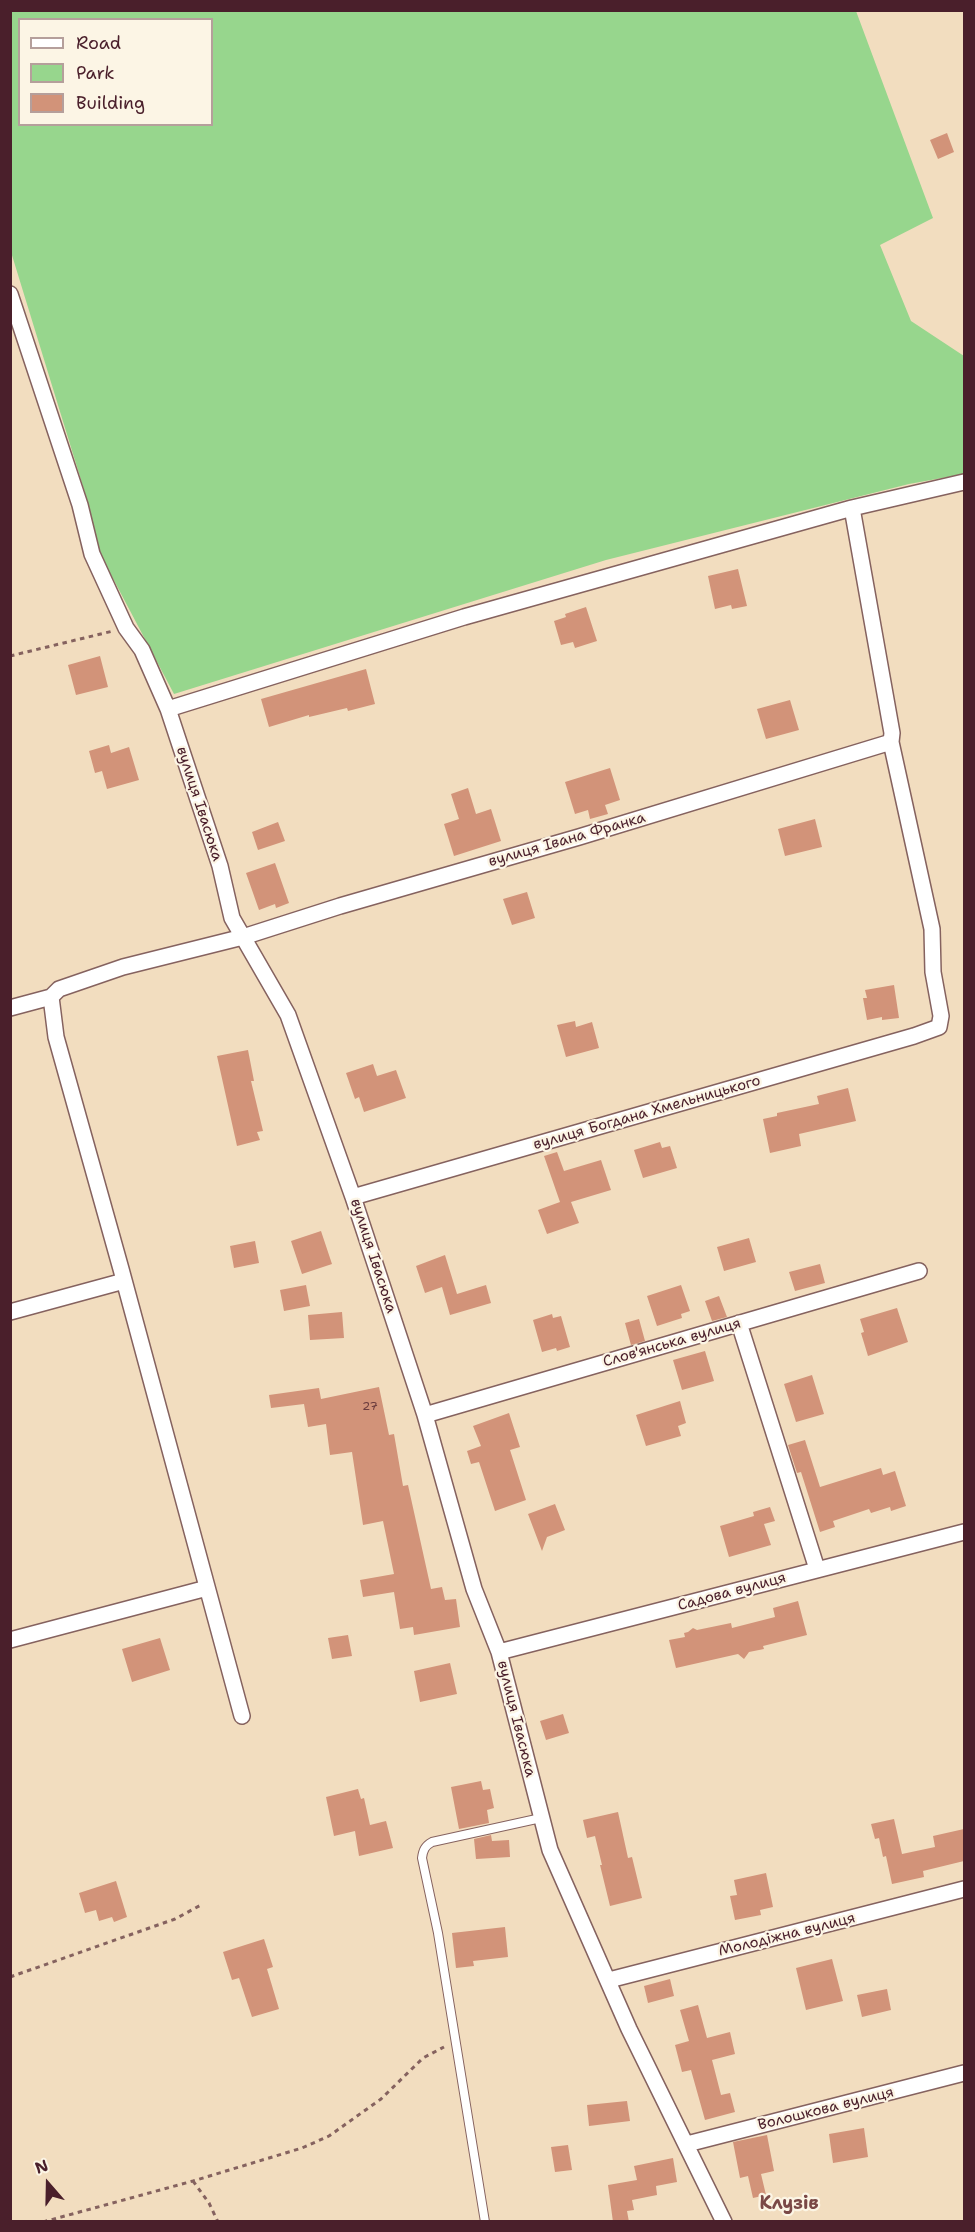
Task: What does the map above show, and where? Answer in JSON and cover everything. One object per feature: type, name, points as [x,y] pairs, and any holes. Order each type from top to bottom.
[{"type":"street","name":"вулиця Івасюка","points":[[10,294],[80,505],[92,554],[126,628],[142,650],[168,709],[220,866],[232,918],[288,1015],[353,1197],[425,1414],[474,1589],[499,1652],[550,1850],[629,2029],[724,2222]]},
{"type":"street","points":[[168,709],[464,617],[852,508],[964,482]]},
{"type":"street","points":[[852,508],[892,733],[891,742]]},
{"type":"street","name":"вулиця Івана Франка","points":[[10,1008],[51,997],[59,989],[123,967],[243,937],[891,742]]},
{"type":"street","name":"вулиця Богдана Хмельницького","points":[[353,1197],[914,1036],[939,1026],[941,1016],[933,972],[932,929],[891,742]]},
{"type":"street","points":[[51,997],[56,1037],[242,1716]]},
{"type":"street","name":"Слов'янська вулиця","points":[[425,1414],[919,1271]]},
{"type":"street","points":[[10,1312],[124,1281]]},
{"type":"street","points":[[739,1323],[817,1569]]},
{"type":"street","name":"Садова вулиця","points":[[499,1652],[964,1532]]},
{"type":"street","points":[[10,1640],[207,1587]]},
{"type":"street","name":"Молодіжна вулиця","points":[[609,1980],[964,1889]]},
{"type":"street","name":"Волошкова вулиця","points":[[687,2144],[964,2073]]},
{"type":"lane","points":[[484,2222],[456,2040],[422,1851],[432,1842],[542,1818]]},
{"type":"path","points":[[10,656],[126,628]]},
{"type":"path","points":[[10,1977],[175,1918],[201,1905]]},
{"type":"path","points":[[43,2222],[302,2148],[329,2136],[381,2098],[423,2058],[456,2040]]},
{"type":"path","points":[[193,2181],[209,2203],[218,2222]]},
{"type":"green space","points":[[10,11],[856,11],[933,218],[880,245],[911,321],[964,356],[964,474],[909,484],[606,560],[174,694],[100,554],[89,506],[11,252]]},
{"type":"building","points":[[947,133],[954,152],[938,159],[930,140]]},
{"type":"building","points":[[738,569],[747,606],[732,609],[731,605],[715,609],[708,576]]},
{"type":"building","points":[[586,607],[597,641],[575,648],[573,642],[561,645],[554,621],[566,617],[565,614]]},
{"type":"building","points":[[100,656],[108,687],[76,695],[68,665]]},
{"type":"building","points":[[366,669],[375,704],[348,711],[347,708],[309,717],[309,715],[269,727],[261,699]]},
{"type":"building","points":[[790,700],[799,730],[766,739],[757,709]]},
{"type":"building","points":[[109,745],[111,753],[129,747],[139,780],[107,789],[102,771],[95,773],[89,751]]},
{"type":"building","points":[[610,768],[620,800],[605,805],[608,814],[590,819],[588,810],[575,814],[565,782]]},
{"type":"building","points":[[468,788],[476,814],[491,809],[501,841],[454,856],[444,824],[459,819],[451,794]]},
{"type":"building","points":[[815,819],[822,847],[785,856],[778,829]]},
{"type":"building","points":[[278,822],[285,841],[258,850],[252,832]]},
{"type":"building","points":[[275,863],[289,903],[276,908],[275,904],[259,910],[246,873]]},
{"type":"building","points":[[527,892],[535,918],[512,925],[503,899]]},
{"type":"building","points":[[894,985],[899,1018],[882,1020],[882,1017],[867,1020],[863,998],[867,998],[865,990]]},
{"type":"building","points":[[575,1021],[576,1027],[592,1022],[599,1048],[566,1057],[557,1025]]},
{"type":"building","points":[[248,1050],[254,1081],[251,1081],[263,1131],[257,1132],[260,1140],[237,1146],[217,1056]]},
{"type":"building","points":[[373,1064],[377,1076],[396,1070],[406,1098],[364,1112],[359,1097],[355,1099],[346,1073]]},
{"type":"building","points":[[848,1088],[856,1121],[799,1134],[801,1146],[770,1153],[763,1119],[777,1116],[777,1113],[819,1104],[817,1096]]},
{"type":"building","points":[[660,1142],[662,1148],[670,1146],[677,1168],[643,1178],[634,1150]]},
{"type":"building","points":[[557,1152],[564,1171],[601,1160],[611,1190],[571,1202],[579,1223],[547,1234],[538,1210],[560,1202],[544,1156]]},
{"type":"building","points":[[321,1231],[332,1264],[302,1274],[291,1241]]},
{"type":"building","points":[[749,1238],[756,1262],[724,1271],[717,1247]]},
{"type":"building","points":[[255,1241],[259,1263],[234,1268],[230,1246]]},
{"type":"building","points":[[445,1255],[457,1294],[486,1285],[491,1303],[450,1315],[442,1287],[425,1293],[416,1266]]},
{"type":"building","points":[[820,1264],[825,1283],[795,1291],[789,1272]]},
{"type":"building","points":[[306,1285],[310,1306],[284,1311],[280,1290]]},
{"type":"building","points":[[681,1285],[690,1311],[681,1314],[682,1318],[657,1326],[647,1296]]},
{"type":"building","points":[[719,1296],[727,1317],[712,1321],[705,1301]]},
{"type":"building","points":[[897,1308],[908,1342],[868,1356],[861,1333],[864,1332],[860,1319]]},
{"type":"building","points":[[342,1312],[344,1338],[310,1340],[308,1315]]},
{"type":"building","points":[[552,1314],[553,1318],[561,1316],[570,1347],[542,1352],[533,1320]]},
{"type":"building","points":[[639,1319],[645,1341],[631,1345],[625,1323]]},
{"type":"building","points":[[705,1351],[714,1381],[682,1390],[673,1360]]},
{"type":"building","points":[[812,1375],[824,1414],[796,1422],[784,1384]]},
{"type":"building","points":[[379,1387],[389,1435],[394,1434],[403,1486],[408,1485],[431,1589],[442,1587],[445,1600],[456,1599],[460,1627],[414,1635],[413,1627],[400,1629],[394,1592],[363,1597],[360,1580],[394,1574],[383,1521],[363,1525],[352,1452],[330,1455],[326,1424],[308,1427],[304,1404],[271,1408],[269,1395],[319,1388],[321,1399]]},
{"type":"building","points":[[680,1401],[686,1423],[678,1426],[681,1436],[646,1446],[636,1415]]},
{"type":"building","points":[[509,1413],[520,1447],[510,1450],[526,1500],[495,1511],[479,1462],[471,1464],[467,1451],[481,1446],[473,1426]]},
{"type":"building","points":[[805,1440],[820,1487],[881,1468],[883,1475],[895,1471],[906,1506],[891,1511],[890,1507],[871,1513],[869,1509],[833,1521],[835,1527],[820,1532],[801,1472],[797,1473],[788,1445]]},
{"type":"building","points":[[555,1504],[565,1530],[547,1537],[542,1551],[528,1514]]},
{"type":"building","points":[[770,1507],[775,1521],[764,1524],[771,1545],[729,1557],[720,1526],[754,1516],[753,1512]]},
{"type":"building","points":[[798,1601],[807,1635],[763,1646],[764,1649],[749,1652],[744,1659],[738,1654],[676,1668],[669,1640],[685,1637],[684,1633],[693,1628],[697,1630],[731,1623],[732,1628],[775,1617],[773,1608]]},
{"type":"building","points":[[348,1635],[352,1656],[332,1659],[328,1638]]},
{"type":"building","points":[[160,1638],[170,1670],[132,1682],[122,1649]]},
{"type":"building","points":[[450,1663],[457,1694],[420,1702],[414,1671]]},
{"type":"building","points":[[563,1714],[569,1733],[546,1740],[540,1721]]},
{"type":"building","points":[[481,1781],[483,1790],[490,1789],[494,1808],[487,1810],[489,1823],[459,1829],[451,1787]]},
{"type":"building","points":[[358,1789],[361,1799],[364,1798],[370,1825],[386,1821],[393,1848],[359,1856],[355,1831],[334,1836],[326,1797]]},
{"type":"building","points":[[618,1812],[628,1858],[632,1857],[642,1898],[610,1906],[595,1836],[587,1838],[583,1820]]},
{"type":"building","points":[[894,1819],[902,1854],[935,1847],[933,1836],[964,1829],[964,1861],[923,1871],[924,1877],[892,1884],[886,1856],[883,1857],[879,1838],[875,1839],[871,1824]]},
{"type":"building","points":[[491,1835],[492,1841],[509,1840],[510,1857],[476,1859],[474,1839]]},
{"type":"building","points":[[766,1873],[773,1907],[760,1910],[761,1915],[735,1920],[730,1896],[737,1895],[734,1880]]},
{"type":"building","points":[[116,1881],[127,1917],[114,1922],[112,1917],[99,1921],[96,1910],[85,1913],[79,1893]]},
{"type":"building","points":[[505,1927],[508,1957],[473,1961],[474,1966],[456,1968],[452,1933]]},
{"type":"building","points":[[264,1939],[273,1967],[267,1969],[279,2009],[252,2017],[239,1978],[232,1980],[223,1952]]},
{"type":"building","points":[[832,1959],[843,2001],[806,2010],[796,1968]]},
{"type":"building","points":[[670,1979],[674,1996],[648,2003],[644,1986]]},
{"type":"building","points":[[887,1989],[891,2010],[862,2017],[857,1995]]},
{"type":"building","points":[[698,2005],[707,2038],[730,2032],[735,2054],[712,2060],[721,2095],[730,2093],[735,2112],[705,2120],[691,2070],[682,2072],[675,2045],[689,2041],[680,2010]]},
{"type":"building","points":[[627,2101],[630,2121],[589,2126],[587,2105]]},
{"type":"building","points":[[864,2128],[868,2157],[833,2163],[829,2134]]},
{"type":"building","points":[[767,2135],[774,2171],[761,2174],[766,2195],[753,2198],[748,2176],[740,2178],[733,2142]]},
{"type":"building","points":[[568,2145],[572,2170],[555,2172],[551,2147]]},
{"type":"building","points":[[673,2158],[677,2182],[656,2186],[657,2195],[632,2200],[634,2210],[627,2211],[629,2222],[613,2222],[608,2185],[637,2180],[634,2166]]},
{"type":"district","name":"Клузів","points":[[789,2204]]}]
